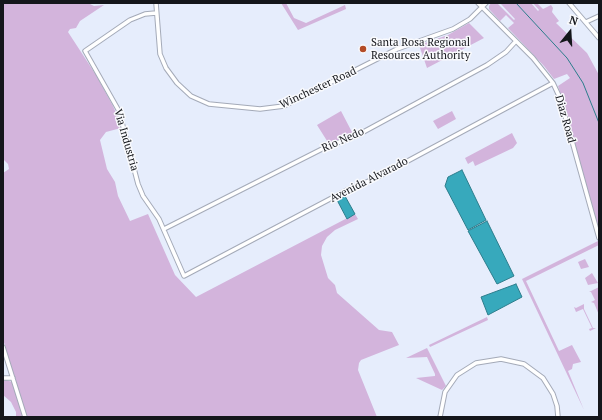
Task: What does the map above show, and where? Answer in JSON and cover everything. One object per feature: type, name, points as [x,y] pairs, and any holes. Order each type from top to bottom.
[{"type":"street","name":"Winchester Road","points":[[156,3],[158,44],[162,58],[170,74],[180,87],[191,96],[214,105],[260,109],[284,106],[397,49],[453,29],[470,19],[486,3]]},
{"type":"street","name":"Diaz Road","points":[[478,3],[546,72],[553,83],[560,98],[599,238]]},
{"type":"street","points":[[569,3],[599,38]]},
{"type":"street","name":"Via Industria","points":[[156,13],[145,14],[130,20],[85,52],[119,111],[138,184],[164,230],[184,276]]},
{"type":"street","points":[[586,22],[599,16]]},
{"type":"street","name":"Rio Nedo","points":[[164,230],[326,147],[356,136],[487,65],[506,52],[516,41]]},
{"type":"street","name":"Avenida Alvarado","points":[[184,276],[346,191],[378,177],[553,83]]},
{"type":"street","points":[[3,347],[24,417]]},
{"type":"street","points":[[440,417],[445,392],[457,375],[476,363],[501,358],[524,364],[543,378],[553,394],[557,406],[558,417]]},
{"type":"street","points":[[3,378],[13,378]]},
{"type":"shaded area","points":[[3,3],[88,3],[94,6],[104,5],[80,21],[76,28],[70,29],[68,32],[96,75],[119,120],[121,128],[106,132],[100,140],[107,169],[115,182],[118,196],[130,221],[148,214],[175,275],[196,297],[355,214],[358,219],[335,230],[327,237],[322,246],[321,255],[328,278],[335,285],[337,293],[379,330],[392,332],[399,345],[361,360],[359,363],[358,370],[377,417],[26,417],[3,339],[3,173],[9,169],[8,164],[3,159]]},
{"type":"shaded area","points":[[281,3],[286,3],[294,18],[306,23],[345,5],[346,9],[298,30]]},
{"type":"shaded area","points":[[491,3],[497,3],[514,20],[515,19],[500,3],[531,3],[538,11],[539,10],[533,3],[537,3],[543,9],[551,5],[553,8],[552,12],[559,21],[556,23],[587,53],[599,75],[599,230],[567,125],[564,104],[558,86],[570,78],[567,74],[554,79],[544,66],[508,28],[514,23],[506,15],[500,21],[489,9]]},
{"type":"shaded area","points":[[469,23],[484,38],[427,68],[419,45],[448,35]]},
{"type":"shaded area","points":[[341,111],[353,134],[329,144],[317,125]]},
{"type":"shaded area","points":[[452,111],[456,119],[438,129],[433,121]]},
{"type":"shaded area","points":[[512,133],[517,143],[513,148],[475,166],[473,161],[468,164],[465,158]]},
{"type":"shaded area","points":[[598,241],[599,245],[526,281],[559,351],[572,345],[581,362],[573,364],[572,369],[568,371],[584,410],[522,279]]},
{"type":"shaded area","points":[[585,259],[589,267],[581,269],[578,262]]},
{"type":"shaded area","points":[[592,273],[598,283],[588,285],[585,278]]},
{"type":"shaded area","points":[[599,287],[599,315],[594,303],[591,302],[595,300],[591,292],[589,292]]},
{"type":"shaded area","points":[[584,304],[584,309],[593,328],[596,328],[590,331],[589,329],[592,328],[583,309],[576,312],[574,307],[576,308]]},
{"type":"shaded area","points":[[487,317],[488,320],[430,347],[429,345]]},
{"type":"shaded area","points":[[427,348],[446,386],[442,390],[416,378],[435,376],[427,357],[406,358]]},
{"type":"shaded area","points":[[3,379],[12,382],[23,417],[16,417],[16,412],[11,402],[3,395]]},
{"type":"water","points":[[462,170],[486,220],[468,230],[445,186],[448,177]]},
{"type":"water","points":[[345,196],[355,214],[347,219],[337,200]]},
{"type":"water","points":[[487,221],[514,276],[497,284],[468,231]]},
{"type":"water","points":[[516,284],[522,297],[488,315],[481,297]]},
{"type":"waterway","points":[[516,3],[567,58],[583,83],[599,123]]},
{"type":"place","name":"Santa Rosa Regional Resources Authority","points":[[363,49]]}]
